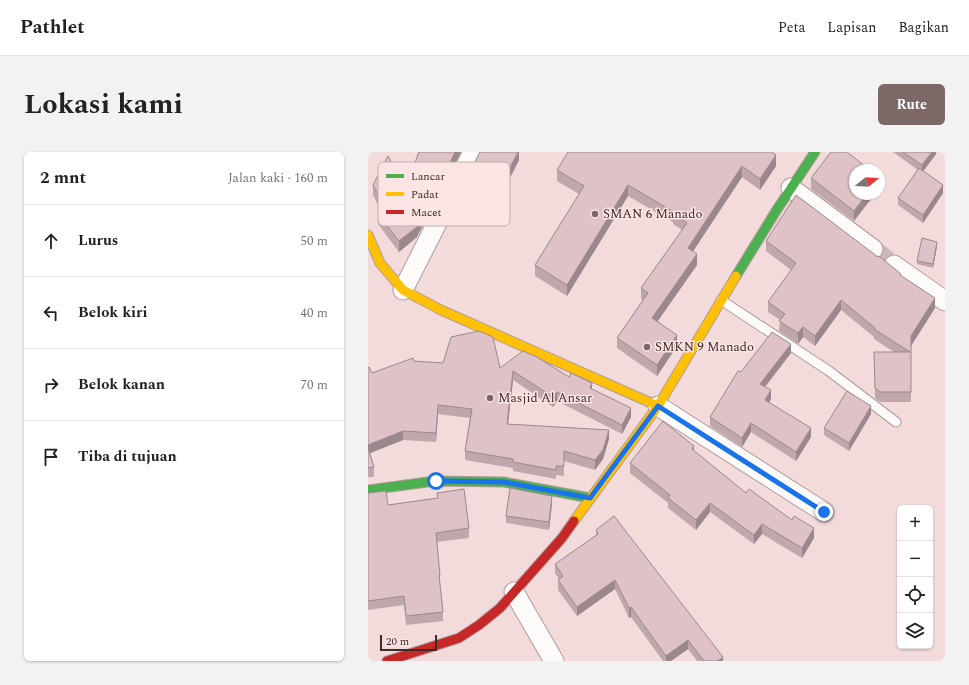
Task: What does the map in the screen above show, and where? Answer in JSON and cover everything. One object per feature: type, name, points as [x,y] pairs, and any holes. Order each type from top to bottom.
[{"type":"street","points":[[468,162],[473,152]]},
{"type":"street","points":[[387,661],[458,638],[479,625],[500,608],[562,538],[658,406],[721,300],[815,152]]},
{"type":"street","points":[[791,188],[873,249]]},
{"type":"street","points":[[403,290],[435,226]]},
{"type":"street","points":[[369,239],[380,263],[403,290],[441,310],[658,406],[824,512]]},
{"type":"street","points":[[894,265],[945,301]]},
{"type":"street","points":[[368,490],[436,481],[504,482],[590,498]]},
{"type":"street","points":[[514,592],[554,661]]},
{"type":"lane","points":[[721,300],[829,371],[896,422]]},
{"type":"building","points":[[419,152],[455,152],[450,162],[415,162]]},
{"type":"building","points":[[480,152],[518,152],[510,168],[510,162],[475,162]]},
{"type":"building","points":[[568,152],[772,152],[776,155],[760,179],[742,166],[688,248],[697,254],[652,318],[677,335],[657,365],[617,338],[648,293],[641,288],[687,223],[673,213],[674,212],[628,185],[567,285],[535,265],[584,186],[557,170]]},
{"type":"building","points":[[831,152],[847,152],[862,164],[849,164],[849,200],[862,200],[854,211],[811,178]]},
{"type":"building","points":[[903,152],[932,152],[922,165]]},
{"type":"building","points":[[388,156],[391,162],[385,162]]},
{"type":"building","points":[[919,168],[943,185],[923,215],[898,198]]},
{"type":"building","points":[[378,175],[378,195],[373,185]]},
{"type":"building","points":[[796,195],[878,257],[879,256],[901,274],[900,275],[935,298],[911,336],[911,392],[880,392],[875,388],[874,352],[910,352],[874,329],[875,328],[841,300],[815,336],[803,327],[798,333],[779,321],[785,314],[768,302],[796,263],[766,241]]},
{"type":"building","points":[[387,226],[418,226],[417,227],[399,241]]},
{"type":"building","points":[[922,238],[937,242],[933,264],[917,261]]},
{"type":"building","points":[[479,331],[493,337],[500,368],[523,351],[537,357],[569,377],[571,373],[592,383],[590,388],[631,408],[622,425],[557,392],[553,397],[513,371],[507,424],[609,430],[603,450],[595,460],[564,451],[564,466],[556,466],[556,470],[513,462],[513,459],[465,451],[472,409],[438,405],[436,433],[403,431],[368,445],[368,368],[369,367],[372,373],[413,358],[414,361],[443,363],[451,337]]},
{"type":"building","points":[[772,332],[791,344],[760,384],[771,390],[765,400],[811,428],[796,452],[751,423],[742,438],[710,417],[738,371],[741,372]]},
{"type":"building","points":[[847,391],[871,406],[849,443],[824,428]]},
{"type":"building","points":[[663,421],[694,446],[692,449],[746,493],[749,489],[792,520],[794,516],[814,528],[802,548],[762,524],[754,535],[710,503],[696,520],[668,498],[670,495],[630,463]]},
{"type":"building","points":[[368,448],[374,467],[368,468]]},
{"type":"building","points":[[510,488],[552,496],[549,522],[506,516]]},
{"type":"building","points":[[464,489],[469,528],[436,533],[443,612],[406,616],[404,596],[368,601],[368,493],[386,491],[388,505],[438,498],[437,493]]},
{"type":"building","points":[[614,516],[723,657],[718,661],[704,661],[688,640],[666,656],[631,607],[629,608],[615,580],[577,607],[558,580],[563,576],[555,564],[598,534],[596,530]]},
{"type":"tunnel","points":[[873,249],[894,265]]},
{"type":"traffic: fast","points":[[736,276],[815,152]]},
{"type":"traffic: fast","points":[[368,490],[435,481],[504,482],[590,498]]},
{"type":"traffic: slow","points":[[368,235],[380,263],[403,290],[441,310],[658,406]]},
{"type":"traffic: slow","points":[[574,521],[658,406],[736,276]]},
{"type":"traffic: jam","points":[[387,661],[459,638],[479,625],[500,608],[562,538],[574,521]]},
{"type":"place","name":"SMAN 6 Manado","points":[[595,214]]},
{"type":"place","name":"SMKN 9 Manado","points":[[647,347]]},
{"type":"place","name":"Masjid Al Ansar","points":[[490,398]]},
{"type":"route","points":[[436,481],[504,482],[590,498],[658,406],[824,512]]}]
